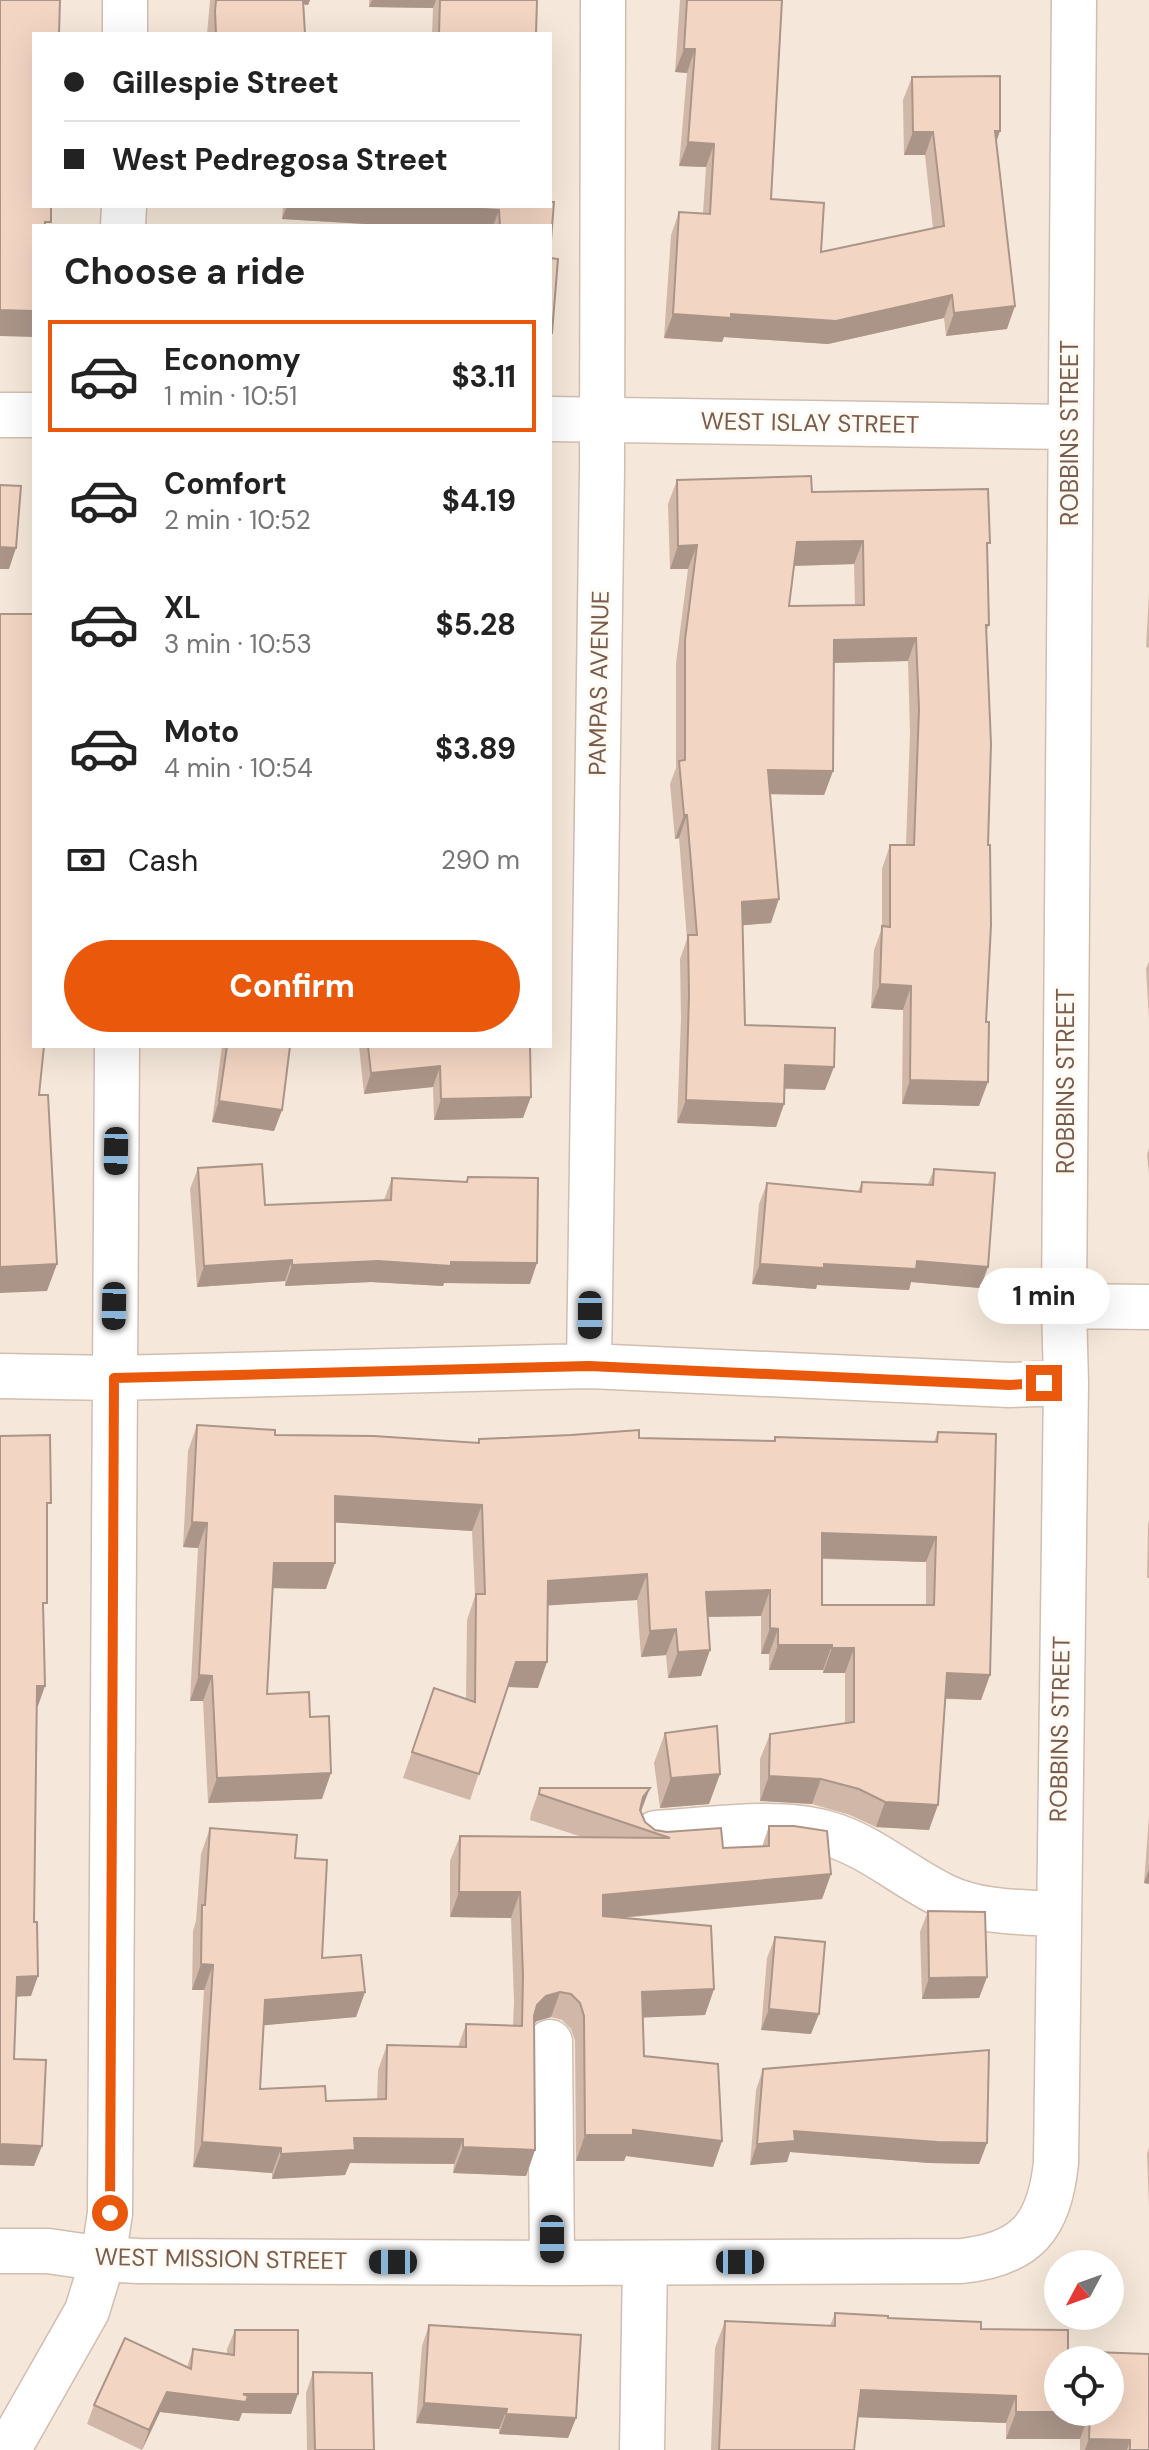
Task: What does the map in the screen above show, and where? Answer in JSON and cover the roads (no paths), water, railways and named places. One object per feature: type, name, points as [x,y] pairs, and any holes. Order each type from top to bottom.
[{"type":"street","points":[[125,0],[125,32]]},
{"type":"street","name":"PAMPAS AVENUE","points":[[589,1366],[602,420],[603,0]]},
{"type":"street","name":"ROBBINS STREET","points":[[1056,2163],[1066,1383],[1064,1306],[1074,0]]},
{"type":"street","points":[[0,415],[32,415]]},
{"type":"street","name":"WEST ISLAY STREET","points":[[552,419],[1070,427]]},
{"type":"street","points":[[8,2450],[87,2311],[103,2259],[110,2213],[117,1048]]},
{"type":"street","points":[[1064,1306],[1149,1307]]},
{"type":"street","points":[[0,1376],[114,1378],[589,1366],[1009,1385],[1066,1383]]},
{"type":"street","points":[[656,1833],[783,1827],[805,1829],[849,1842],[946,1897],[982,1908],[1058,1914]]},
{"type":"street","points":[[550,2042],[552,2263]]},
{"type":"street","name":"WEST MISSION STREET","points":[[0,2251],[48,2251],[103,2259],[552,2263],[962,2261],[989,2258],[1012,2248],[1032,2234],[1045,2213],[1053,2190],[1056,2163]]},
{"type":"street","points":[[642,2450],[645,2263]]}]
